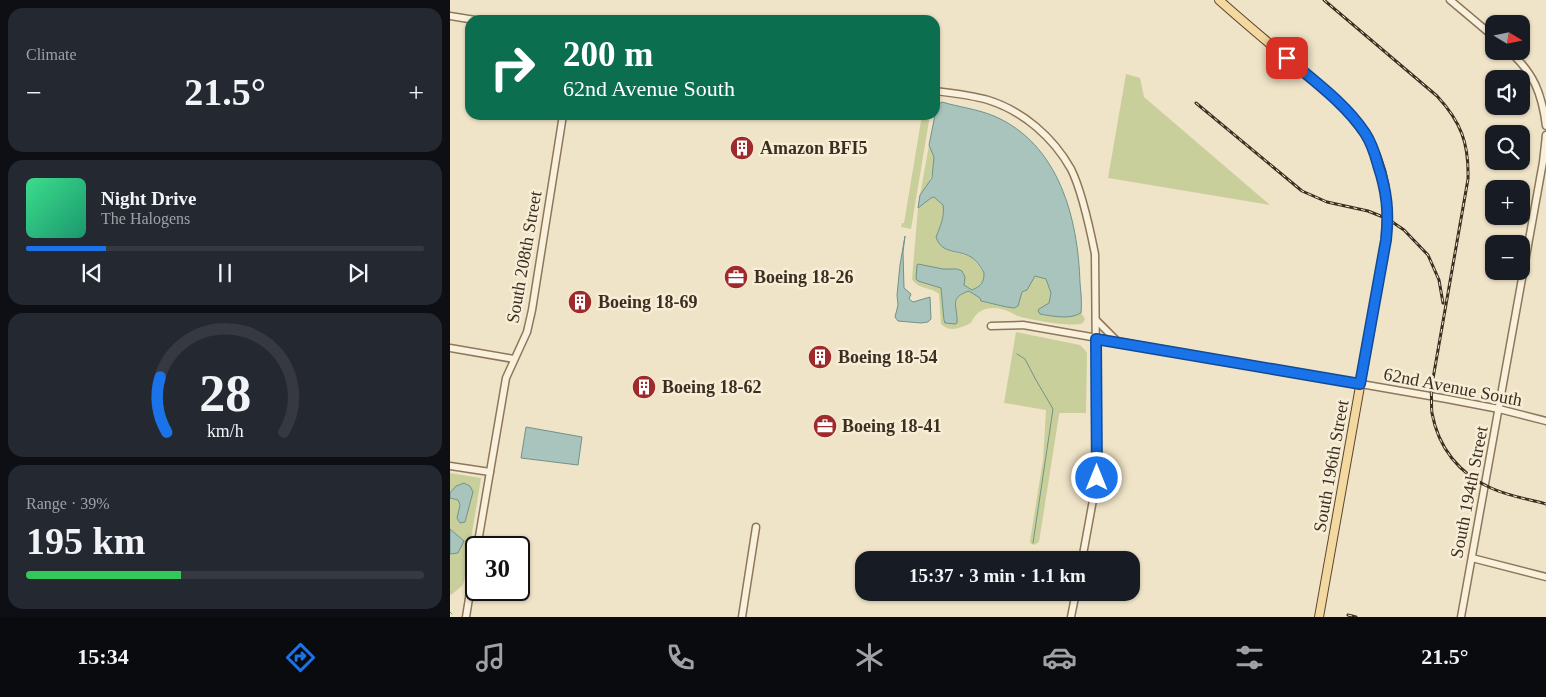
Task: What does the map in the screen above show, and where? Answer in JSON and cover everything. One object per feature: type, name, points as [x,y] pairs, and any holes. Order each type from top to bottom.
[{"type":"main road","name":"South 196th Street","points":[[1219,0],[1228,4],[1343,107],[1364,132],[1375,155],[1386,193],[1388,219],[1386,240],[1320,617]]},
{"type":"street","points":[[1450,0],[1485,30]]},
{"type":"street","points":[[450,16],[465,18]]},
{"type":"street","points":[[1518,60],[1529,72],[1542,101],[1546,126]]},
{"type":"street","points":[[940,92],[987,100],[1004,106],[1022,116],[1048,138],[1064,158],[1072,171],[1082,201],[1095,254],[1097,478],[1084,551]]},
{"type":"street","name":"South 208th Street","points":[[479,536],[506,378],[527,332],[532,310],[562,120]]},
{"type":"street","name":"South 194th Street","points":[[1461,617],[1500,409],[1543,162],[1546,135]]},
{"type":"street","points":[[1096,320],[1118,342]]},
{"type":"street","name":"62nd Avenue South","points":[[991,326],[1023,326],[1118,342],[1500,409],[1546,421]]},
{"type":"street","points":[[450,348],[514,359]]},
{"type":"street","points":[[450,466],[490,472]]},
{"type":"street","points":[[742,617],[756,527]]},
{"type":"street","points":[[1472,558],[1546,577]]},
{"type":"street","points":[[466,617],[469,601]]},
{"type":"street","points":[[1071,617],[1074,601]]},
{"type":"green space","points":[[1126,74],[1140,78],[1144,97],[1270,205],[1108,178]]},
{"type":"green space","points":[[921,120],[929,120],[911,229],[901,227],[902,223],[904,223]]},
{"type":"green space","points":[[929,145],[934,158],[933,171],[920,195]]},
{"type":"green space","points":[[934,197],[944,205],[941,225],[936,237],[950,251],[972,257],[984,273],[983,282],[972,290],[964,285],[964,274],[962,271],[919,264],[918,281],[941,288],[956,313],[956,300],[959,295],[971,291],[983,302],[995,303],[1020,296],[1035,276],[1046,279],[1051,293],[1049,303],[1039,309],[1078,315],[1081,313],[1085,319],[1083,323],[1071,325],[1044,322],[1021,317],[999,308],[988,308],[978,313],[971,323],[959,328],[944,327],[941,324],[939,294],[917,285],[912,279],[918,208]]},
{"type":"green space","points":[[1016,332],[1080,345],[1087,353],[1086,413],[1060,413],[1059,415],[1039,542],[1034,545],[1030,541],[1043,460],[1046,410],[1004,403]]},
{"type":"green space","points":[[450,473],[481,478],[472,536],[465,536],[464,582],[462,586],[450,594]]},
{"type":"water","points":[[942,102],[994,116],[1016,129],[1035,145],[1049,164],[1061,186],[1075,233],[1081,313],[1066,317],[1040,314],[1039,309],[1049,303],[1051,293],[1046,279],[1035,276],[1027,290],[1022,292],[1018,306],[1014,308],[981,301],[980,298],[969,291],[962,294],[956,300],[957,323],[945,323],[941,288],[918,281],[916,279],[917,265],[962,271],[965,277],[964,285],[972,290],[983,282],[984,273],[973,258],[946,249],[939,243],[936,237],[943,217],[943,205],[934,197],[918,208],[920,195],[932,178],[934,157],[929,145],[934,120],[940,120],[940,103]]},
{"type":"water","points":[[905,236],[903,252],[904,288],[911,294],[909,299],[913,302],[930,297],[931,319],[928,322],[898,321],[895,317],[898,305],[900,265]]},
{"type":"water","points":[[526,427],[582,437],[578,465],[521,458]]},
{"type":"water","points":[[464,483],[470,486],[473,492],[465,522],[460,523],[457,518],[460,505],[458,500],[450,498],[450,493],[456,486]]},
{"type":"water","points":[[450,529],[464,541],[458,553],[450,554]]},
{"type":"waterway","points":[[1017,354],[1025,359],[1053,409],[1033,543]]},
{"type":"railway","points":[[1324,0],[1437,96],[1458,124],[1467,154],[1468,179],[1431,390],[1432,413],[1439,437],[1445,448],[1469,475],[1498,491],[1546,504]]},
{"type":"railway","points":[[1196,103],[1302,191],[1327,202],[1368,211],[1388,219],[1404,230],[1428,255],[1439,280],[1443,303]]},
{"type":"railway","points":[[1348,615],[1356,617]]},
{"type":"place","name":"Amazon BFI5","points":[[742,148]]},
{"type":"place","name":"Boeing 18-26","points":[[736,277]]},
{"type":"place","name":"Boeing 18-69","points":[[580,302]]},
{"type":"place","name":"Boeing 18-54","points":[[820,357]]},
{"type":"place","name":"Boeing 18-62","points":[[644,387]]},
{"type":"place","name":"Boeing 18-41","points":[[825,426]]},
{"type":"route","points":[[1097,478],[1096,339],[1360,384],[1386,240],[1388,208],[1383,179],[1370,142],[1353,117],[1287,58]]}]
